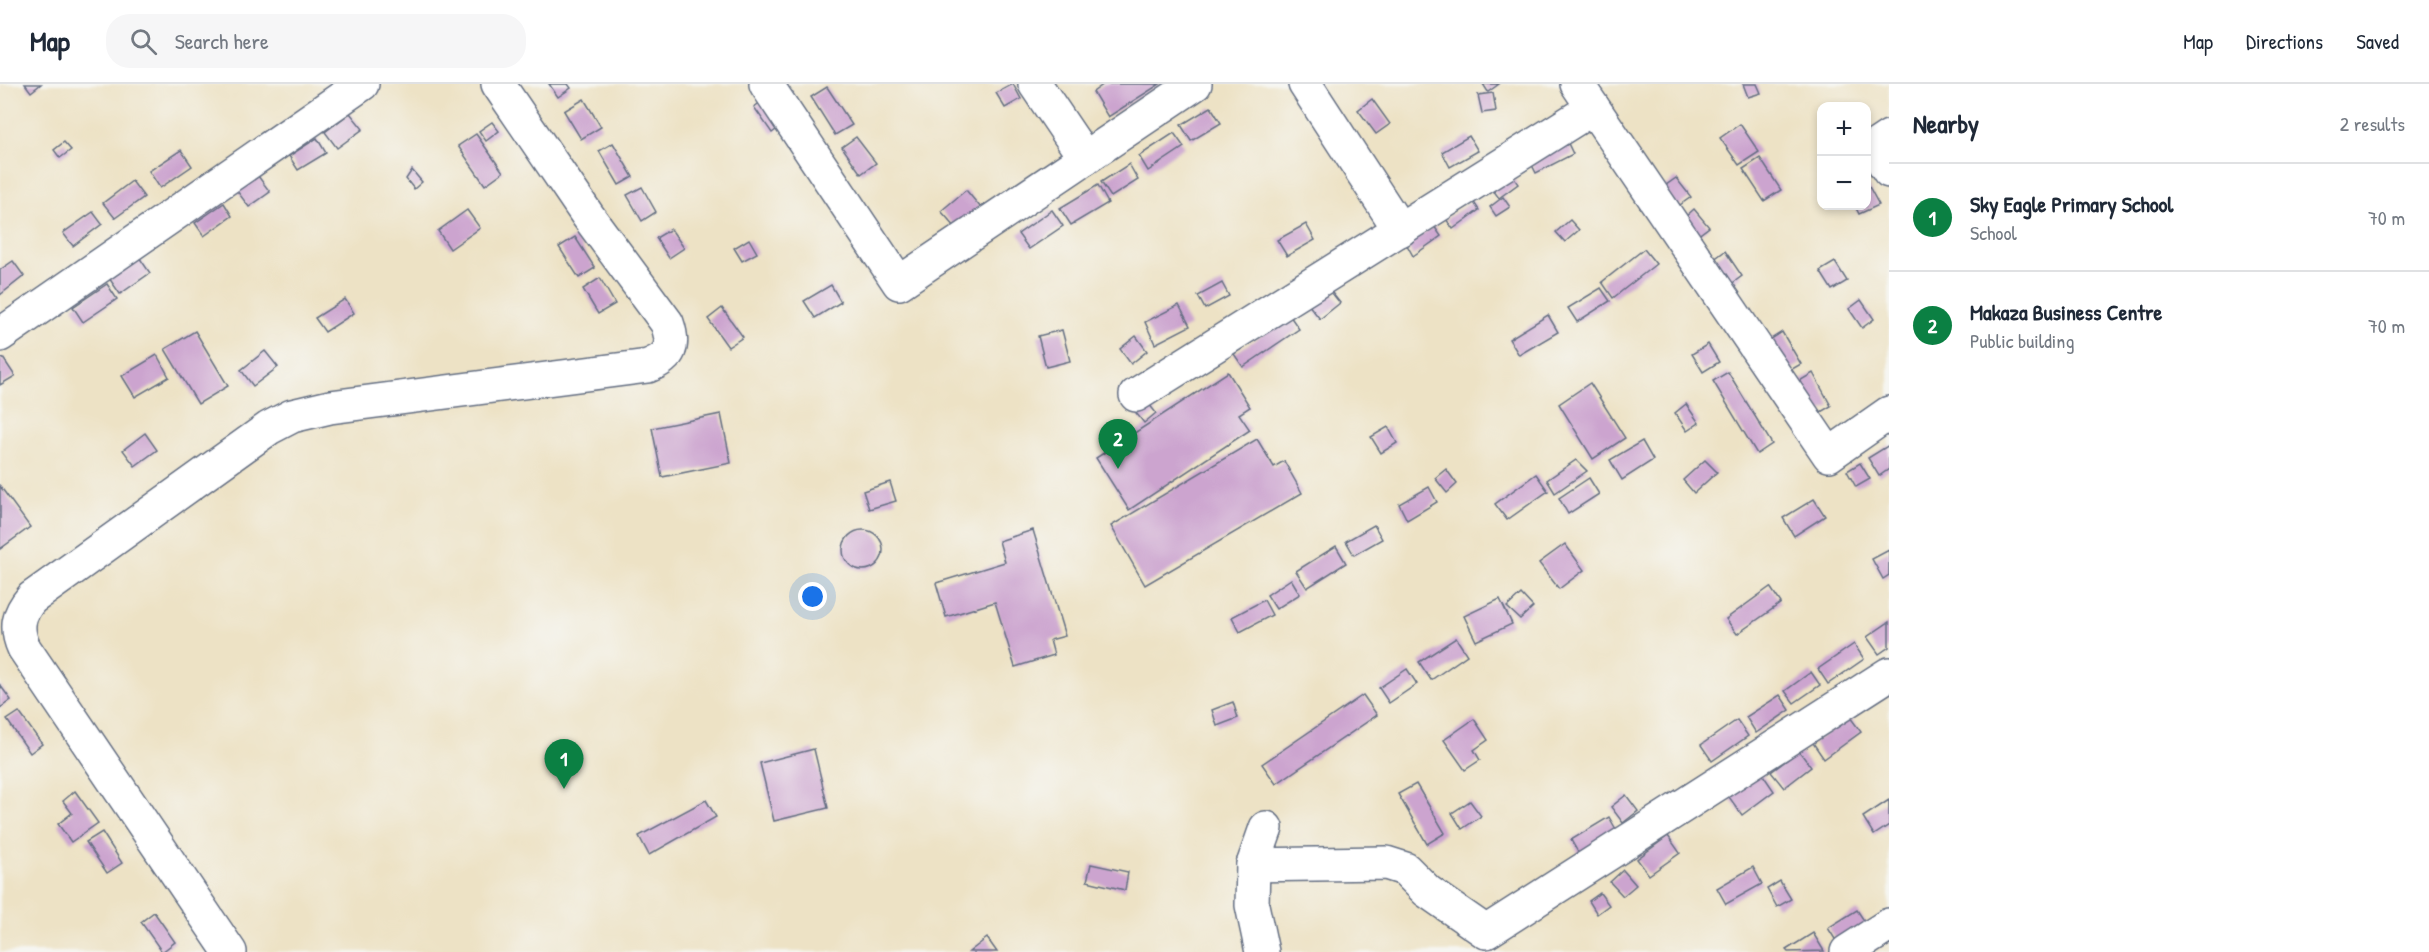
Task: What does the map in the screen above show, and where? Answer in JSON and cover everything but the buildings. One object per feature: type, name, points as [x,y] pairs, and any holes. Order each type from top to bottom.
[{"type":"street","points":[[0,335],[362,84]]},
{"type":"street","points":[[230,952],[24,648],[18,635],[18,621],[23,609],[32,598],[264,432],[292,416],[330,407],[648,366],[661,361],[670,350],[672,336],[667,323],[588,216],[498,84]]},
{"type":"street","points":[[766,84],[899,283],[1196,84]]},
{"type":"street","points":[[1035,84],[1085,158]]},
{"type":"street","points":[[1305,84],[1400,230]]},
{"type":"street","points":[[1136,395],[1400,230],[1585,96],[1829,455],[1889,413]]},
{"type":"street","points":[[1889,137],[1874,147],[1889,171]]},
{"type":"street","points":[[1253,865],[1386,863],[1405,869],[1428,891],[1486,932],[1889,674]]},
{"type":"street","points":[[1262,952],[1252,905],[1253,865],[1266,828]]},
{"type":"street","points":[[1847,952],[1889,925]]},
{"type":"place","name":"Makaza Business Centre","points":[[1118,469]]},
{"type":"place","name":"Sky Eagle Primary School","points":[[564,789]]}]
